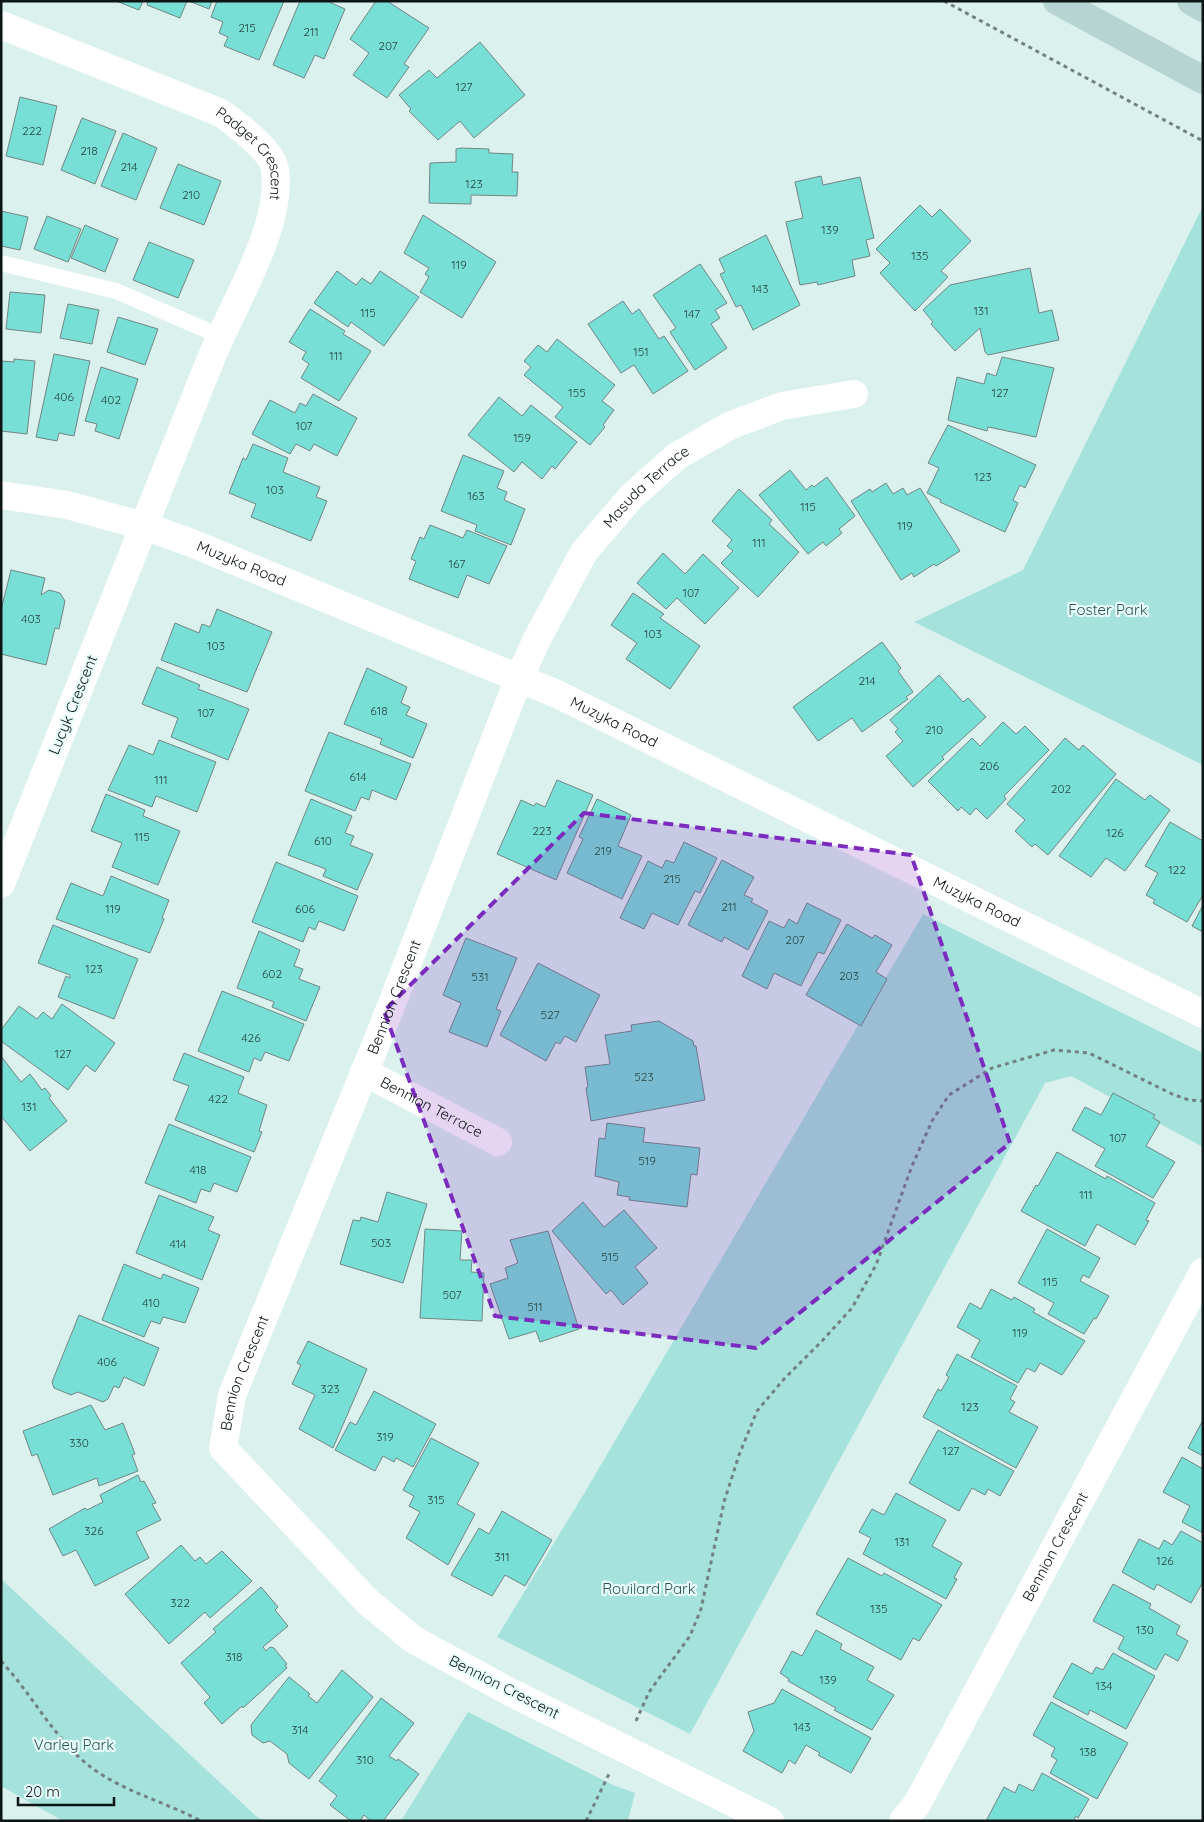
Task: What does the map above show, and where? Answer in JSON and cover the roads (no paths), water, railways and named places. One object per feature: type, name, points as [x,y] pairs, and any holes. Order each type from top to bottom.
[{"type":"main road","points":[[1057,1],[1203,80]]},
{"type":"main road","points":[[1190,1],[1203,8]]},
{"type":"street","name":"Padget Crescent","points":[[1,26],[221,113],[252,136],[276,168],[276,202],[265,240],[220,336],[144,526]]},
{"type":"street","name":"Masuda Terrace","points":[[519,678],[538,637],[584,552],[631,497],[677,456],[731,425],[782,406],[854,394]]},
{"type":"street","name":"Muzyka Road","points":[[1,495],[67,505],[144,526],[197,545],[557,694],[1203,1014]]},
{"type":"street","name":"Lucyk Crescent","points":[[1,884],[144,526]]},
{"type":"street","name":"Bennion Crescent","points":[[519,678],[364,1072],[232,1395],[223,1448],[368,1602],[414,1640],[510,1692],[770,1821]]},
{"type":"street","name":"Bennion Terrace","points":[[364,1072],[498,1142]]},
{"type":"street","name":"Bennion Crescent","points":[[903,1821],[917,1804],[1203,1272]]},
{"type":"lane","points":[[1,263],[116,291],[220,336]]},
{"type":"park label","name":"Foster Park","points":[[1108,610]]},
{"type":"park label","name":"Rouilard Park","points":[[649,1589]]},
{"type":"park label","name":"Varley Park","points":[[74,1745]]}]
